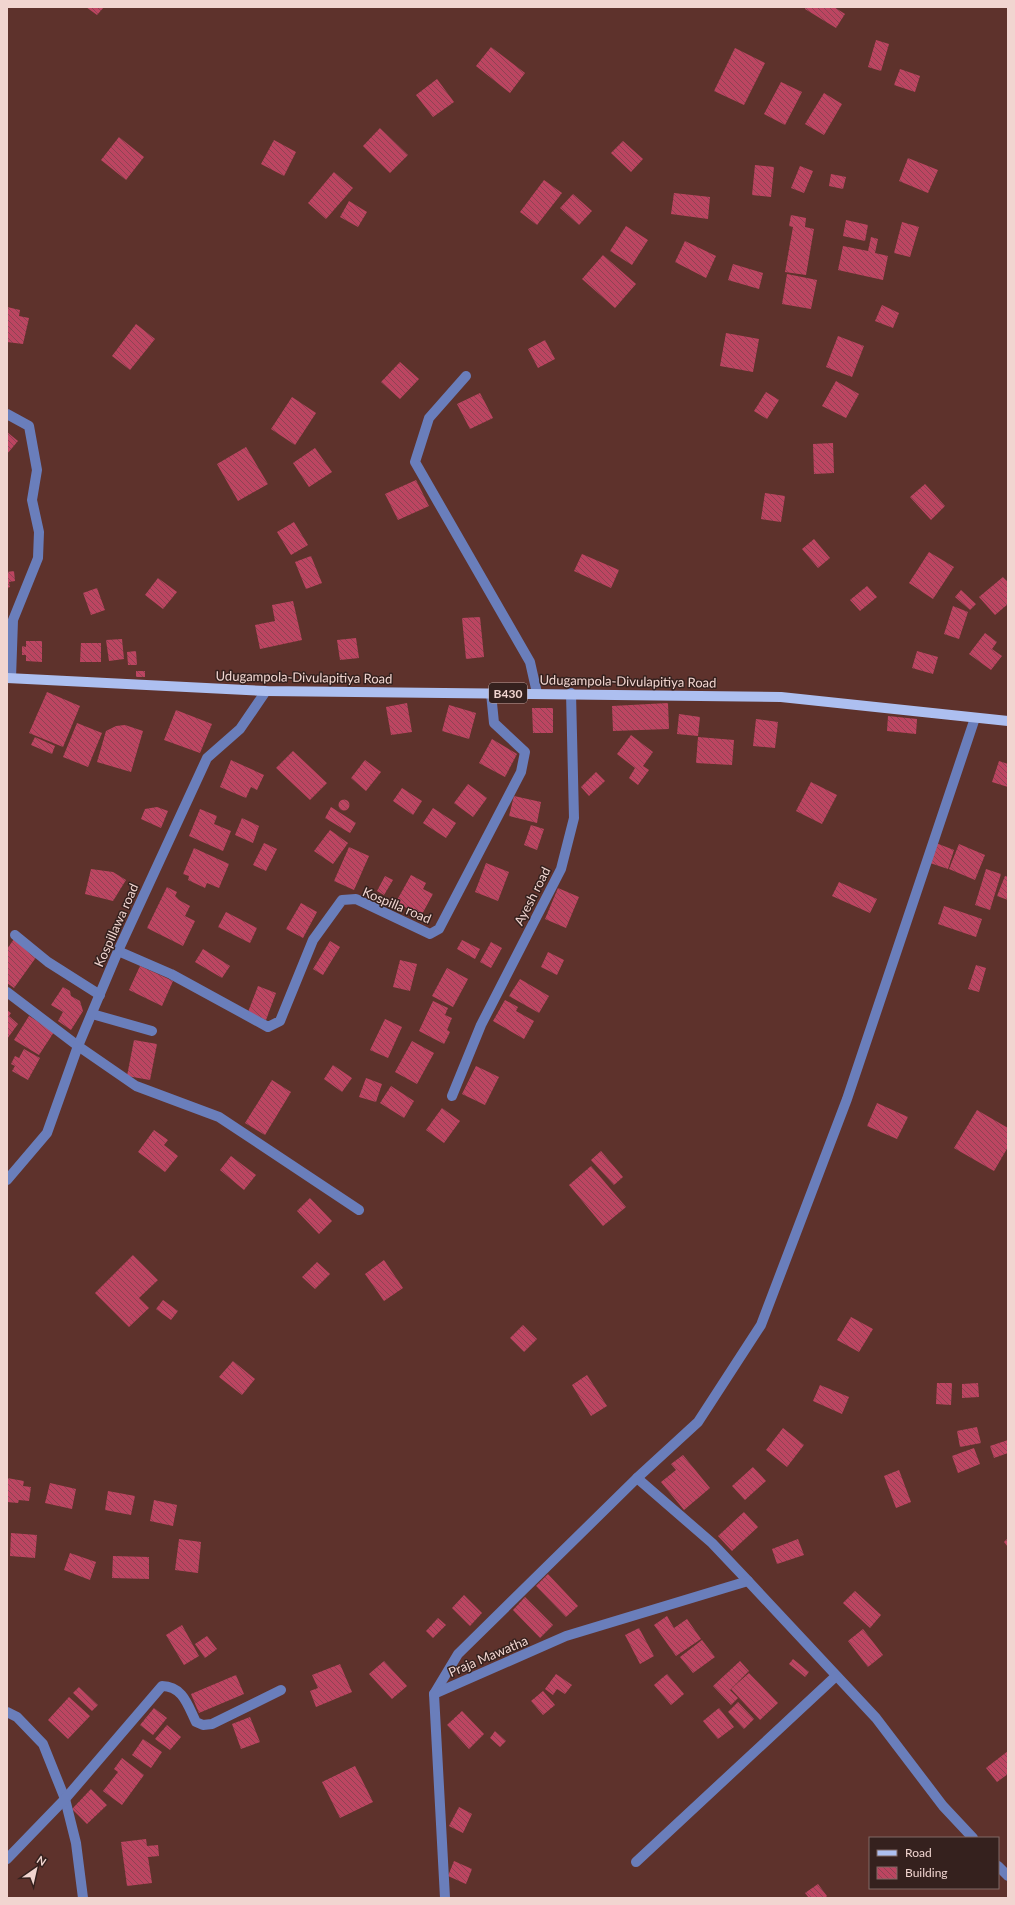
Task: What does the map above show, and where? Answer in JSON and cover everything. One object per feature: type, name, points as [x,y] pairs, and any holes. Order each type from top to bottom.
[{"type":"main road","name":"Udugampola-Divulapitiya Road","points":[[9,678],[266,691],[570,693],[781,697],[975,718],[1008,720]]},
{"type":"street","points":[[466,376],[429,418],[415,462],[530,662],[538,693]]},
{"type":"street","points":[[7,414],[28,426],[37,470],[32,500],[40,532],[38,558],[13,620],[9,678]]},
{"type":"street","name":"Kospillawa road","points":[[7,1180],[47,1133],[78,1046],[118,951],[207,758],[240,729],[266,691]]},
{"type":"street","name":"Kospilla road","points":[[118,951],[170,974],[268,1027],[280,1022],[314,940],[342,900],[356,899],[430,934],[439,929],[520,772],[525,752],[494,723],[491,693]]},
{"type":"street","name":"Ayesh road","points":[[452,1096],[481,1026],[561,868],[574,818],[570,693]]},
{"type":"street","points":[[445,1898],[434,1694],[458,1654],[637,1478],[698,1422],[761,1325],[847,1099],[975,718]]},
{"type":"street","points":[[15,935],[48,962],[100,995]]},
{"type":"street","points":[[7,992],[78,1046],[136,1086],[219,1117],[359,1210]]},
{"type":"street","points":[[92,1014],[152,1032]]},
{"type":"street","points":[[637,1478],[712,1543],[876,1718],[943,1806],[972,1837]]},
{"type":"street","name":"Praja Mawatha","points":[[434,1694],[566,1636],[748,1581]]},
{"type":"street","points":[[636,1862],[836,1676]]},
{"type":"street","points":[[7,1859],[65,1799],[162,1686],[171,1686],[180,1692],[196,1722],[203,1724],[212,1724],[280,1690]]},
{"type":"street","points":[[7,1712],[17,1717],[43,1744],[65,1799],[76,1843],[83,1898]]},
{"type":"street","points":[[999,1867],[1008,1876]]},
{"type":"building","points":[[86,7],[104,7],[97,15]]},
{"type":"building","points":[[806,7],[834,7],[845,14],[836,28],[805,9]]},
{"type":"building","points":[[876,40],[889,44],[881,71],[868,67]]},
{"type":"building","points":[[491,47],[525,73],[510,93],[476,66]]},
{"type":"building","points":[[735,48],[765,63],[744,105],[714,91]]},
{"type":"building","points":[[900,69],[920,76],[915,92],[894,85]]},
{"type":"building","points":[[437,79],[454,102],[433,117],[416,95]]},
{"type":"building","points":[[781,82],[802,92],[785,125],[764,114]]},
{"type":"building","points":[[824,93],[842,104],[824,135],[805,124]]},
{"type":"building","points":[[380,128],[408,155],[390,173],[363,146]]},
{"type":"building","points":[[119,137],[144,157],[126,180],[101,160]]},
{"type":"building","points":[[274,140],[296,152],[284,176],[261,164]]},
{"type":"building","points":[[623,141],[643,159],[631,172],[611,153]]},
{"type":"building","points":[[908,158],[938,170],[928,193],[899,181]]},
{"type":"building","points":[[755,165],[774,167],[771,197],[752,195]]},
{"type":"building","points":[[800,166],[813,171],[804,193],[791,188]]},
{"type":"building","points":[[334,172],[353,188],[326,219],[308,203]]},
{"type":"building","points":[[831,174],[846,177],[843,189],[829,186]]},
{"type":"building","points":[[544,180],[562,193],[537,225],[520,212]]},
{"type":"building","points":[[674,193],[710,197],[708,219],[671,214]]},
{"type":"building","points":[[573,194],[592,211],[579,225],[560,208]]},
{"type":"building","points":[[349,201],[367,212],[358,227],[340,217]]},
{"type":"building","points":[[791,215],[806,218],[805,227],[814,229],[806,275],[785,272],[793,227],[789,226]]},
{"type":"building","points":[[846,220],[868,225],[865,241],[843,236]]},
{"type":"building","points":[[902,222],[919,227],[910,257],[894,253]]},
{"type":"building","points":[[626,226],[648,240],[632,265],[610,251]]},
{"type":"building","points":[[871,237],[878,239],[875,253],[888,256],[883,280],[838,270],[843,246],[868,251]]},
{"type":"building","points":[[685,241],[716,256],[706,278],[675,262]]},
{"type":"building","points":[[603,255],[636,284],[615,308],[582,279]]},
{"type":"building","points":[[733,264],[763,273],[759,289],[728,280]]},
{"type":"building","points":[[787,274],[817,280],[811,309],[782,304]]},
{"type":"building","points":[[882,305],[899,313],[893,328],[875,321]]},
{"type":"building","points":[[7,307],[20,310],[19,316],[29,318],[23,344],[7,342]]},
{"type":"building","points":[[136,324],[155,339],[130,370],[112,356]]},
{"type":"building","points":[[726,333],[759,339],[753,372],[720,366]]},
{"type":"building","points":[[838,336],[864,346],[852,377],[826,367]]},
{"type":"building","points":[[545,340],[555,359],[538,368],[528,349]]},
{"type":"building","points":[[400,362],[419,379],[400,399],[381,382]]},
{"type":"building","points":[[836,381],[859,394],[846,418],[822,406]]},
{"type":"building","points":[[766,392],[779,400],[767,419],[754,411]]},
{"type":"building","points":[[480,393],[493,418],[470,429],[457,404]]},
{"type":"building","points":[[292,397],[316,413],[295,445],[271,429]]},
{"type":"building","points":[[7,432],[18,441],[7,454]]},
{"type":"building","points":[[833,443],[834,473],[814,474],[813,444]]},
{"type":"building","points":[[246,447],[268,484],[238,501],[217,464]]},
{"type":"building","points":[[315,448],[332,472],[309,487],[293,463]]},
{"type":"building","points":[[416,480],[429,506],[398,520],[385,494]]},
{"type":"building","points":[[925,484],[945,506],[931,520],[910,497]]},
{"type":"building","points":[[765,493],[785,496],[781,522],[761,519]]},
{"type":"building","points":[[294,522],[308,545],[291,555],[277,532]]},
{"type":"building","points":[[814,539],[830,558],[818,568],[802,549]]},
{"type":"building","points":[[929,552],[954,567],[933,599],[909,583]]},
{"type":"building","points":[[582,554],[619,570],[611,588],[574,571]]},
{"type":"building","points":[[311,556],[322,583],[306,589],[295,562]]},
{"type":"building","points":[[14,571],[15,581],[9,582],[10,587],[7,588],[7,572]]},
{"type":"building","points":[[1003,577],[1008,582],[1008,604],[995,615],[979,597]]},
{"type":"building","points":[[158,578],[177,592],[163,609],[145,595]]},
{"type":"building","points":[[867,586],[877,597],[860,611],[850,600]]},
{"type":"building","points":[[97,588],[105,610],[91,615],[83,593]]},
{"type":"building","points":[[961,590],[976,604],[970,610],[955,597]]},
{"type":"building","points":[[293,601],[302,640],[260,649],[255,625],[275,621],[272,605]]},
{"type":"building","points":[[953,606],[968,612],[959,639],[944,634]]},
{"type":"building","points":[[480,617],[484,657],[466,659],[462,618]]},
{"type":"building","points":[[985,633],[997,642],[992,649],[1002,656],[991,670],[969,654]]},
{"type":"building","points":[[356,638],[359,658],[340,660],[337,640]]},
{"type":"building","points":[[122,639],[124,659],[109,661],[106,640]]},
{"type":"building","points":[[26,641],[42,641],[42,662],[26,661],[26,655],[22,655],[22,646],[26,647]]},
{"type":"building","points":[[81,643],[101,643],[101,662],[80,662]]},
{"type":"building","points":[[136,651],[137,665],[128,665],[127,652]]},
{"type":"building","points":[[917,651],[938,657],[933,674],[912,668]]},
{"type":"building","points":[[136,671],[145,671],[145,677],[136,677]]},
{"type":"building","points":[[47,692],[80,706],[63,747],[29,733]]},
{"type":"building","points":[[407,703],[412,732],[391,735],[386,707]]},
{"type":"building","points":[[668,703],[669,729],[613,731],[612,706]]},
{"type":"building","points":[[449,705],[476,713],[469,739],[442,731]]},
{"type":"building","points":[[532,708],[553,708],[553,733],[533,733]]},
{"type":"building","points":[[176,710],[212,724],[200,753],[164,740]]},
{"type":"building","points":[[679,714],[700,717],[698,736],[677,734]]},
{"type":"building","points":[[888,716],[917,719],[916,734],[887,731]]},
{"type":"building","points":[[756,719],[778,722],[775,748],[753,746]]},
{"type":"building","points":[[77,723],[102,733],[88,767],[63,757]]},
{"type":"building","points":[[125,725],[143,731],[131,772],[97,762],[106,731],[116,726]]},
{"type":"building","points":[[631,735],[653,752],[643,766],[649,770],[638,785],[629,778],[635,768],[617,754]]},
{"type":"building","points":[[35,737],[55,746],[52,754],[31,745]]},
{"type":"building","points":[[698,737],[734,740],[732,765],[696,763]]},
{"type":"building","points":[[492,739],[517,754],[505,777],[479,763]]},
{"type":"building","points":[[293,751],[327,783],[310,800],[276,768]]},
{"type":"building","points":[[231,760],[264,775],[257,790],[251,787],[246,798],[220,787]]},
{"type":"building","points":[[365,760],[381,772],[366,791],[351,778]]},
{"type":"building","points":[[999,761],[1008,764],[1008,787],[992,782]]},
{"type":"building","points":[[596,772],[605,781],[589,796],[581,787]]},
{"type":"building","points":[[811,782],[837,795],[822,824],[796,811]]},
{"type":"building","points":[[468,784],[487,798],[473,817],[454,803]]},
{"type":"building","points":[[402,788],[422,801],[413,815],[393,801]]},
{"type":"building","points":[[514,796],[541,802],[537,823],[509,816]]},
{"type":"building","points":[[342,800],[346,800],[348,801],[348,809],[342,810],[339,807],[339,803]]},
{"type":"building","points":[[157,807],[168,811],[161,828],[141,819],[145,809]]},
{"type":"building","points":[[331,807],[356,823],[350,833],[325,818]]},
{"type":"building","points":[[433,808],[456,823],[446,838],[423,823]]},
{"type":"building","points":[[200,809],[217,816],[214,824],[231,831],[223,851],[189,836]]},
{"type":"building","points":[[242,818],[259,826],[253,843],[235,835]]},
{"type":"building","points":[[531,825],[544,829],[537,850],[524,845]]},
{"type":"building","points":[[330,830],[348,843],[333,864],[314,851]]},
{"type":"building","points":[[264,843],[277,849],[266,871],[253,865]]},
{"type":"building","points":[[936,843],[954,850],[948,869],[930,863]]},
{"type":"building","points":[[959,844],[985,855],[975,880],[949,869]]},
{"type":"building","points":[[349,847],[369,856],[354,890],[334,881]]},
{"type":"building","points":[[194,848],[229,864],[219,888],[207,883],[205,888],[188,880],[189,876],[183,874]]},
{"type":"building","points":[[486,863],[509,872],[498,901],[475,892]]},
{"type":"building","points":[[91,869],[113,872],[126,880],[113,901],[85,894]]},
{"type":"building","points":[[986,869],[1001,874],[990,910],[975,905]]},
{"type":"building","points":[[411,875],[426,883],[423,889],[433,894],[421,916],[396,902]]},
{"type":"building","points":[[385,876],[393,880],[384,895],[377,891]]},
{"type":"building","points":[[1005,876],[1008,877],[1008,900],[997,896]]},
{"type":"building","points":[[839,882],[877,899],[870,913],[832,896]]},
{"type":"building","points":[[167,887],[177,892],[175,896],[190,906],[185,916],[195,921],[183,946],[147,928]]},
{"type":"building","points":[[558,888],[579,897],[566,928],[545,919]]},
{"type":"building","points":[[301,903],[317,912],[303,938],[286,929]]},
{"type":"building","points":[[944,906],[982,919],[976,937],[938,924]]},
{"type":"building","points":[[226,912],[257,928],[250,943],[218,927]]},
{"type":"building","points":[[14,939],[37,956],[14,988],[7,983],[7,949]]},
{"type":"building","points":[[462,940],[480,949],[475,959],[457,949]]},
{"type":"building","points":[[330,941],[340,947],[323,975],[313,969]]},
{"type":"building","points":[[491,942],[502,948],[491,968],[480,962]]},
{"type":"building","points":[[203,949],[230,966],[222,978],[195,962]]},
{"type":"building","points":[[548,952],[564,960],[557,975],[541,967]]},
{"type":"building","points":[[400,960],[417,964],[410,991],[393,987]]},
{"type":"building","points":[[976,965],[986,968],[979,992],[968,989]]},
{"type":"building","points":[[140,966],[173,981],[162,1006],[129,990]]},
{"type":"building","points":[[447,968],[468,979],[453,1007],[432,996]]},
{"type":"building","points":[[520,979],[549,996],[539,1013],[509,996]]},
{"type":"building","points":[[258,986],[276,993],[266,1020],[248,1012]]},
{"type":"building","points":[[63,987],[70,991],[71,996],[80,1001],[83,1011],[71,1030],[58,1021],[63,1012],[51,1005]]},
{"type":"building","points":[[505,1000],[518,1007],[516,1011],[534,1021],[524,1039],[493,1021]]},
{"type":"building","points":[[433,1001],[448,1008],[445,1015],[452,1018],[447,1030],[450,1032],[444,1044],[419,1031]]},
{"type":"building","points":[[7,1010],[11,1013],[9,1016],[18,1024],[7,1039]]},
{"type":"building","points":[[29,1016],[54,1032],[39,1055],[14,1040]]},
{"type":"building","points":[[385,1019],[402,1027],[388,1058],[370,1050]]},
{"type":"building","points":[[134,1040],[157,1044],[150,1080],[127,1076]]},
{"type":"building","points":[[412,1041],[434,1053],[417,1084],[395,1072]]},
{"type":"building","points":[[24,1049],[40,1058],[28,1080],[12,1071],[15,1066],[11,1064],[15,1056],[19,1058]]},
{"type":"building","points":[[333,1065],[352,1078],[342,1092],[324,1079]]},
{"type":"building","points":[[476,1066],[499,1077],[485,1105],[462,1094]]},
{"type":"building","points":[[366,1078],[382,1084],[376,1102],[359,1097]]},
{"type":"building","points":[[272,1080],[291,1092],[265,1135],[245,1123]]},
{"type":"building","points":[[391,1086],[414,1101],[404,1118],[380,1103]]},
{"type":"building","points":[[877,1103],[908,1117],[897,1139],[867,1126]]},
{"type":"building","points":[[442,1108],[460,1121],[444,1143],[426,1130]]},
{"type":"building","points":[[977,1110],[1008,1128],[1008,1147],[994,1171],[954,1148]]},
{"type":"building","points":[[154,1130],[168,1140],[164,1145],[178,1156],[165,1172],[138,1152]]},
{"type":"building","points":[[601,1151],[623,1177],[614,1185],[591,1160]]},
{"type":"building","points":[[231,1156],[256,1175],[244,1190],[220,1170]]},
{"type":"building","points":[[591,1166],[626,1207],[603,1226],[569,1185]]},
{"type":"building","points":[[310,1198],[332,1221],[319,1234],[297,1211]]},
{"type":"building","points":[[133,1255],[158,1280],[139,1298],[149,1308],[129,1327],[95,1293]]},
{"type":"building","points":[[384,1260],[403,1288],[384,1301],[365,1274]]},
{"type":"building","points":[[317,1262],[330,1274],[315,1289],[302,1277]]},
{"type":"building","points":[[163,1300],[178,1311],[171,1320],[156,1309]]},
{"type":"building","points":[[851,1317],[873,1329],[859,1352],[837,1340]]},
{"type":"building","points":[[523,1325],[537,1339],[524,1352],[510,1338]]},
{"type":"building","points":[[233,1361],[255,1379],[242,1395],[219,1377]]},
{"type":"building","points":[[587,1375],[607,1406],[591,1416],[572,1385]]},
{"type":"building","points":[[937,1383],[952,1383],[951,1405],[936,1404]]},
{"type":"building","points":[[978,1383],[979,1397],[962,1398],[962,1384]]},
{"type":"building","points":[[820,1385],[849,1397],[842,1414],[813,1401]]},
{"type":"building","points":[[977,1427],[981,1443],[960,1447],[957,1431]]},
{"type":"building","points":[[783,1428],[804,1445],[787,1467],[766,1450]]},
{"type":"building","points":[[1008,1440],[1008,1453],[994,1458],[990,1446]]},
{"type":"building","points":[[974,1448],[980,1464],[958,1473],[952,1456]]},
{"type":"building","points":[[683,1455],[710,1488],[684,1510],[661,1482],[676,1470],[671,1464]]},
{"type":"building","points":[[753,1467],[766,1481],[745,1500],[732,1486]]},
{"type":"building","points":[[899,1470],[911,1502],[896,1508],[884,1476]]},
{"type":"building","points":[[7,1478],[24,1481],[23,1486],[31,1487],[29,1501],[19,1500],[18,1503],[7,1502]]},
{"type":"building","points":[[50,1483],[76,1489],[72,1509],[45,1503]]},
{"type":"building","points":[[108,1491],[135,1496],[131,1515],[105,1510]]},
{"type":"building","points":[[154,1500],[177,1505],[173,1526],[150,1521]]},
{"type":"building","points":[[744,1512],[758,1527],[732,1551],[718,1536]]},
{"type":"building","points":[[11,1533],[37,1535],[35,1558],[10,1556]]},
{"type":"building","points":[[1008,1538],[1008,1547],[1004,1542]]},
{"type":"building","points":[[179,1539],[201,1542],[198,1573],[175,1570]]},
{"type":"building","points":[[798,1539],[804,1555],[777,1564],[772,1549]]},
{"type":"building","points":[[70,1553],[96,1562],[90,1580],[64,1570]]},
{"type":"building","points":[[113,1556],[149,1557],[149,1579],[112,1578]]},
{"type":"building","points":[[548,1574],[578,1606],[566,1617],[536,1586]]},
{"type":"building","points":[[855,1591],[881,1615],[870,1628],[843,1603]]},
{"type":"building","points":[[464,1595],[482,1613],[470,1626],[452,1608]]},
{"type":"building","points":[[525,1597],[553,1625],[540,1638],[513,1610]]},
{"type":"building","points":[[667,1616],[674,1628],[687,1619],[701,1639],[676,1656],[654,1625]]},
{"type":"building","points":[[438,1618],[446,1625],[433,1638],[426,1631]]},
{"type":"building","points":[[182,1625],[199,1656],[184,1665],[166,1635]]},
{"type":"building","points":[[639,1628],[654,1656],[640,1664],[625,1635]]},
{"type":"building","points":[[863,1629],[883,1655],[868,1667],[848,1641]]},
{"type":"building","points":[[207,1636],[217,1649],[205,1658],[195,1644]]},
{"type":"building","points":[[702,1640],[715,1657],[693,1673],[680,1657]]},
{"type":"building","points":[[793,1659],[809,1672],[805,1677],[789,1664]]},
{"type":"building","points":[[384,1661],[407,1686],[392,1699],[369,1674]]},
{"type":"building","points":[[740,1661],[749,1671],[730,1690],[738,1698],[731,1705],[713,1686]]},
{"type":"building","points":[[340,1664],[352,1692],[316,1707],[310,1691],[318,1688],[312,1675]]},
{"type":"building","points":[[749,1673],[778,1703],[760,1720],[731,1689]]},
{"type":"building","points":[[556,1674],[572,1685],[565,1694],[557,1689],[553,1695],[545,1689]]},
{"type":"building","points":[[667,1674],[684,1694],[671,1705],[654,1685]]},
{"type":"building","points":[[236,1675],[244,1694],[199,1713],[191,1694]]},
{"type":"building","points":[[79,1687],[98,1705],[92,1711],[73,1693]]},
{"type":"building","points":[[543,1691],[555,1705],[543,1715],[531,1701]]},
{"type":"building","points":[[69,1697],[90,1716],[68,1739],[48,1720]]},
{"type":"building","points":[[738,1702],[754,1719],[744,1729],[728,1712]]},
{"type":"building","points":[[154,1708],[167,1718],[153,1735],[140,1725]]},
{"type":"building","points":[[719,1708],[734,1727],[718,1739],[703,1721]]},
{"type":"building","points":[[462,1711],[484,1734],[469,1749],[447,1725]]},
{"type":"building","points":[[250,1717],[260,1742],[241,1749],[232,1724]]},
{"type":"building","points":[[167,1725],[181,1737],[170,1750],[155,1739]]},
{"type":"building","points":[[495,1731],[506,1741],[500,1747],[490,1738]]},
{"type":"building","points":[[143,1739],[162,1752],[151,1768],[132,1755]]},
{"type":"building","points":[[1008,1751],[1008,1774],[997,1782],[986,1768]]},
{"type":"building","points":[[122,1758],[144,1775],[122,1805],[103,1791],[118,1772],[114,1769]]},
{"type":"building","points":[[355,1766],[373,1802],[340,1818],[322,1782]]},
{"type":"building","points":[[91,1789],[107,1805],[87,1824],[72,1809]]},
{"type":"building","points":[[459,1807],[472,1814],[463,1833],[449,1826]]},
{"type":"building","points":[[146,1839],[147,1846],[158,1845],[159,1856],[148,1857],[152,1883],[127,1886],[121,1842]]},
{"type":"building","points":[[454,1861],[472,1869],[466,1884],[448,1876]]},
{"type":"building","points":[[818,1884],[827,1896],[825,1898],[809,1898],[805,1893]]}]
